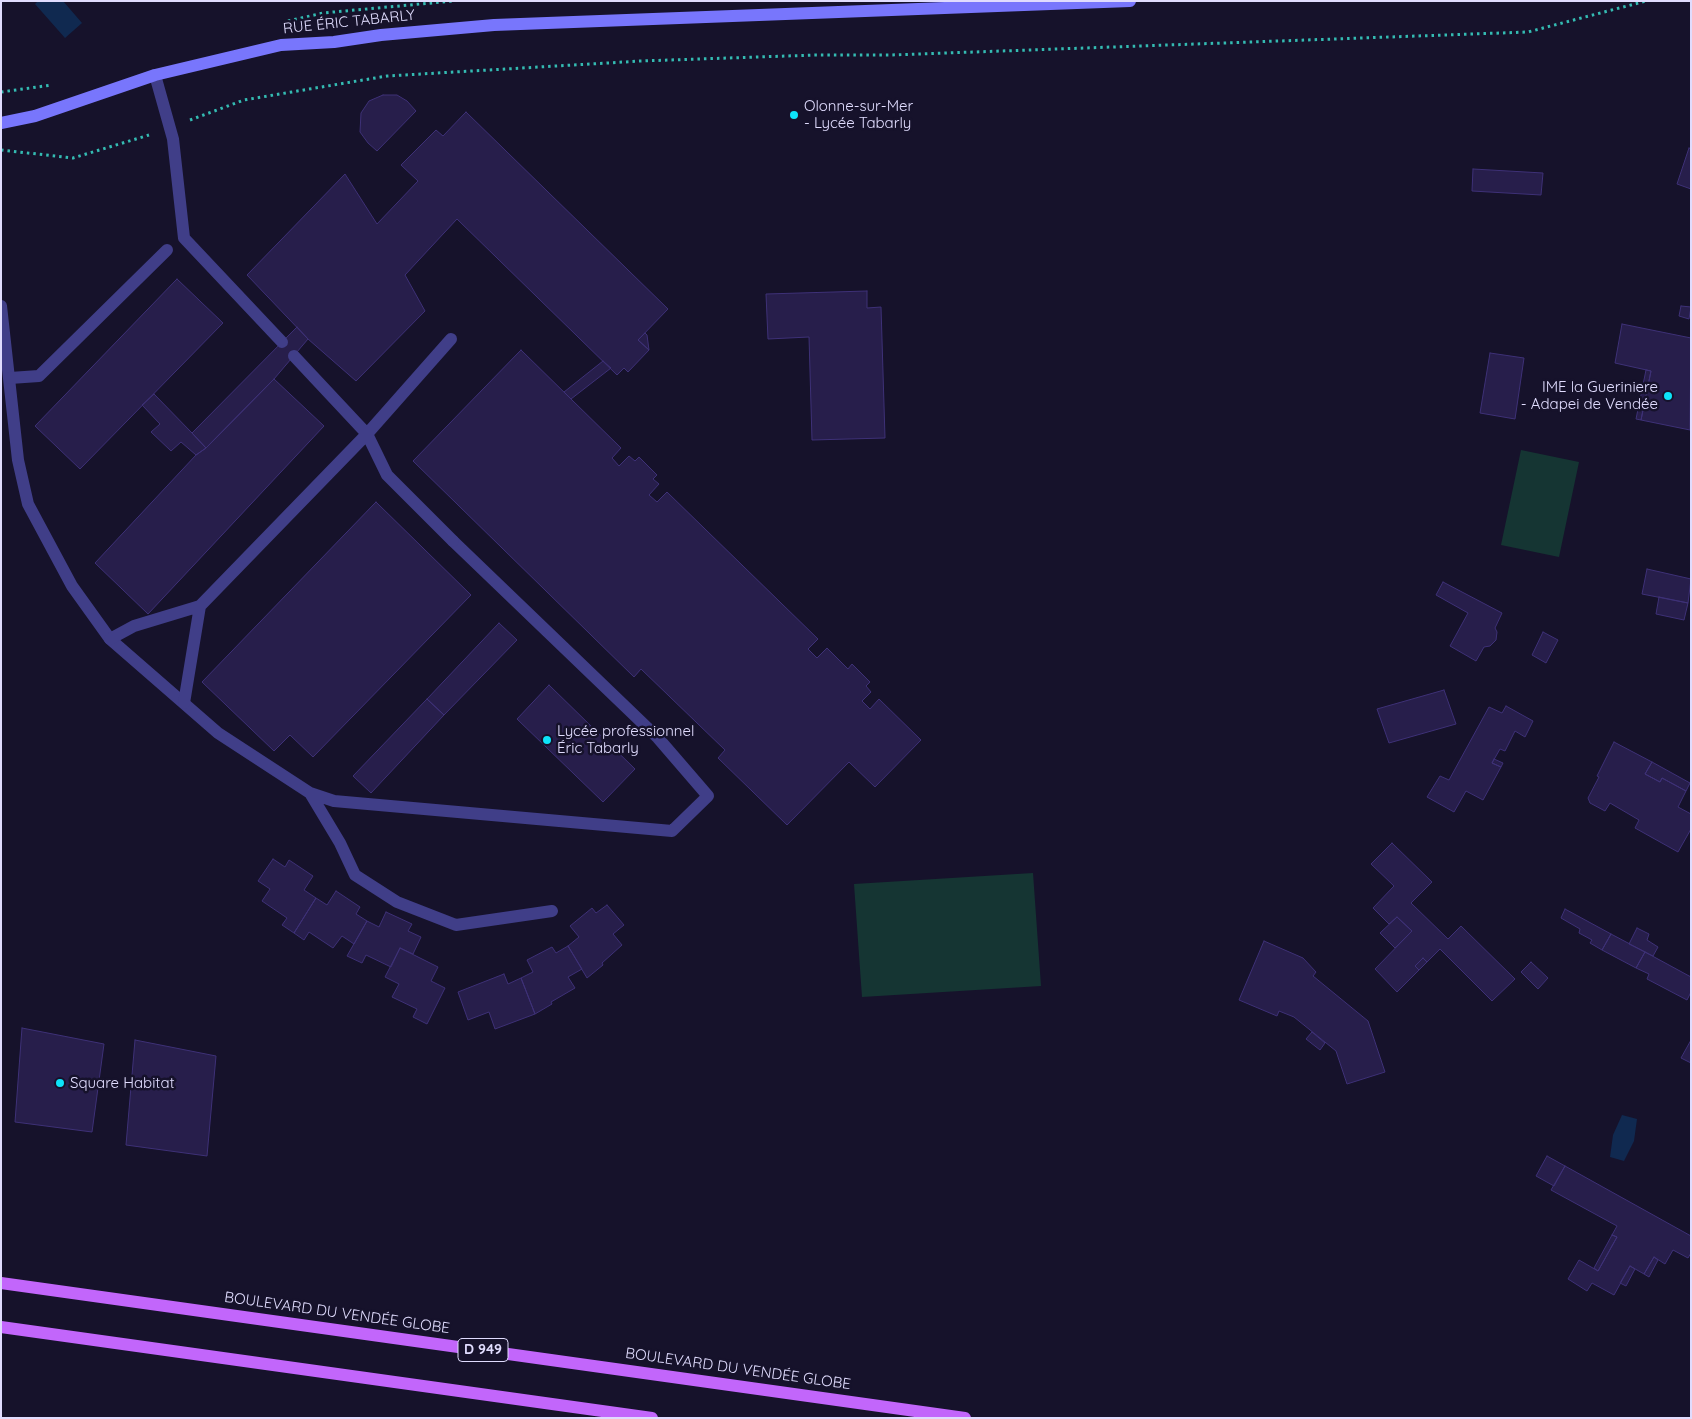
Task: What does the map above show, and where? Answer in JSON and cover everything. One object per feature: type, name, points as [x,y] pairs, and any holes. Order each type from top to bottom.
[{"type":"main road","name":"BOULEVARD DU VENDÉE GLOBE","points":[[1,1282],[964,1418]]},
{"type":"main road","points":[[1,1327],[652,1418]]},
{"type":"street","name":"RUE ÉRIC TABARLY","points":[[1,123],[35,116],[155,75],[281,45],[334,42],[381,34],[494,25],[1130,1]]},
{"type":"street","points":[[155,75],[173,139],[184,238],[282,342]]},
{"type":"street","points":[[10,378],[38,376],[167,250]]},
{"type":"street","points":[[1,306],[18,460],[28,504],[72,586],[110,639],[218,733],[310,793],[334,800],[672,831],[708,796],[658,738],[387,475],[367,434],[294,356]]},
{"type":"street","points":[[110,639],[134,626],[200,606],[367,434],[451,339]]},
{"type":"street","points":[[184,702],[200,606]]},
{"type":"street","points":[[310,793],[340,844],[355,875],[397,902],[456,925],[552,911]]},
{"type":"path","points":[[1,150],[73,158],[170,128],[244,100],[387,76],[641,61],[816,55],[892,55],[1528,32],[1646,1]]},
{"type":"green space","points":[[1521,450],[1579,462],[1559,557],[1501,545]]},
{"type":"green space","points":[[1033,873],[1041,986],[862,997],[854,884]]},
{"type":"water","points":[[38,1],[63,1],[82,23],[65,38],[35,4]]},
{"type":"water","points":[[1622,1115],[1637,1119],[1634,1141],[1624,1161],[1610,1157],[1613,1135]]},
{"type":"building","points":[[383,95],[397,95],[407,101],[416,111],[377,151],[360,132],[361,113],[369,101]]},
{"type":"building","points":[[466,112],[668,309],[638,340],[649,350],[628,372],[624,368],[617,375],[457,219],[405,275],[425,311],[356,381],[308,339],[247,275],[345,174],[377,224],[418,181],[401,165],[436,130],[443,136]]},
{"type":"building","points":[[1689,148],[1691,149],[1691,189],[1677,184]]},
{"type":"building","points":[[1473,169],[1543,173],[1541,195],[1472,191]]},
{"type":"building","points":[[177,279],[223,323],[80,469],[35,426]]},
{"type":"building","points":[[867,291],[867,308],[881,307],[885,438],[812,440],[809,337],[768,339],[766,294]]},
{"type":"building","points":[[1681,306],[1691,307],[1689,319],[1679,316]]},
{"type":"building","name":"IME la Gueriniere - Adapei de Vendée","points":[[1622,324],[1691,338],[1690,430],[1641,420],[1651,371],[1615,363]]},
{"type":"building","points":[[297,327],[308,339],[274,379],[206,448],[192,433]]},
{"type":"building","points":[[645,333],[647,335],[649,350],[638,340]]},
{"type":"building","points":[[521,350],[621,448],[612,458],[619,466],[629,456],[635,461],[639,457],[657,475],[653,479],[659,484],[649,495],[657,502],[667,492],[818,639],[808,649],[817,658],[827,648],[848,669],[852,664],[870,682],[866,686],[871,692],[862,701],[870,709],[879,699],[921,740],[875,787],[849,762],[787,825],[718,758],[725,750],[641,669],[634,677],[413,461]]},
{"type":"building","points":[[1490,353],[1524,358],[1515,419],[1480,413]]},
{"type":"building","points":[[603,361],[611,368],[571,399],[564,392]]},
{"type":"building","points":[[1646,370],[1651,371],[1641,420],[1636,419]]},
{"type":"building","points":[[274,379],[324,426],[148,614],[95,563],[196,455],[206,448]]},
{"type":"building","points":[[154,394],[206,448],[196,455],[181,442],[171,451],[151,432],[160,424],[142,405]]},
{"type":"building","points":[[376,502],[471,595],[313,757],[290,735],[274,751],[202,682]]},
{"type":"building","points":[[1647,569],[1691,579],[1688,603],[1642,594]]},
{"type":"building","points":[[1443,582],[1502,613],[1495,628],[1497,632],[1496,640],[1490,646],[1484,647],[1476,661],[1450,646],[1468,613],[1436,595]]},
{"type":"building","points":[[1659,597],[1688,603],[1684,620],[1656,614]]},
{"type":"building","points":[[499,623],[517,640],[444,715],[427,699]]},
{"type":"building","points":[[1543,632],[1558,640],[1546,663],[1532,655]]},
{"type":"building","points":[[549,685],[635,769],[603,802],[517,719]]},
{"type":"building","points":[[1444,690],[1456,724],[1389,743],[1377,709]]},
{"type":"building","points":[[427,699],[444,715],[371,793],[353,776]]},
{"type":"building","points":[[1506,706],[1533,721],[1525,737],[1515,731],[1505,751],[1500,749],[1492,763],[1501,767],[1483,800],[1466,791],[1454,812],[1427,797],[1440,776],[1449,780],[1489,707],[1502,713]]},
{"type":"building","points":[[1614,742],[1652,762],[1645,774],[1660,782],[1662,778],[1686,791],[1678,807],[1691,814],[1691,829],[1678,852],[1635,828],[1639,820],[1610,803],[1605,811],[1590,803],[1588,798]]},
{"type":"building","points":[[1494,759],[1503,763],[1501,767],[1492,763]]},
{"type":"building","points":[[1652,762],[1690,783],[1686,791],[1662,778],[1660,782],[1645,774]]},
{"type":"building","points":[[1392,843],[1432,882],[1411,903],[1448,939],[1461,926],[1515,979],[1492,1001],[1440,949],[1427,962],[1423,958],[1415,966],[1419,970],[1397,992],[1375,969],[1412,931],[1397,917],[1389,924],[1373,908],[1394,886],[1371,864]]},
{"type":"building","points":[[273,859],[285,867],[289,860],[313,876],[304,890],[316,898],[294,933],[282,925],[287,918],[262,901],[270,889],[258,881]]},
{"type":"building","points":[[336,891],[360,907],[356,914],[367,921],[354,944],[342,936],[333,948],[309,932],[304,940],[294,933],[316,898],[327,905]]},
{"type":"building","points":[[607,905],[624,925],[613,934],[622,945],[602,963],[603,965],[587,978],[568,946],[579,937],[570,926],[592,908],[596,913]]},
{"type":"building","points":[[1565,909],[1611,934],[1602,950],[1590,943],[1592,940],[1579,933],[1580,929],[1561,918]]},
{"type":"building","points":[[386,912],[412,924],[408,931],[421,937],[413,954],[400,948],[391,967],[366,955],[362,963],[347,956],[367,921],[379,927]]},
{"type":"building","points":[[1397,917],[1412,931],[1395,948],[1380,933]]},
{"type":"building","points":[[1637,928],[1649,934],[1647,940],[1658,947],[1653,956],[1629,944]]},
{"type":"building","points":[[1611,934],[1645,952],[1636,968],[1602,950]]},
{"type":"building","points":[[1264,941],[1303,958],[1316,972],[1313,976],[1368,1021],[1385,1072],[1347,1084],[1336,1051],[1294,1017],[1279,1011],[1277,1016],[1239,1000]]},
{"type":"building","points":[[568,946],[582,969],[568,977],[575,988],[535,1014],[521,978],[533,972],[527,960],[552,947],[556,953]]},
{"type":"building","points":[[400,948],[438,967],[431,981],[445,988],[427,1024],[413,1017],[417,1009],[392,997],[399,984],[385,977]]},
{"type":"building","points":[[1645,952],[1691,977],[1691,992],[1687,1000],[1647,979],[1649,974],[1636,968]]},
{"type":"building","points":[[1423,958],[1427,962],[1419,970],[1415,966]]},
{"type":"building","points":[[1531,962],[1548,978],[1538,989],[1521,972]]},
{"type":"building","points":[[504,974],[508,984],[521,978],[535,1014],[495,1029],[489,1012],[468,1020],[458,992]]},
{"type":"building","points":[[22,1028],[104,1044],[92,1132],[15,1122]]},
{"type":"building","points":[[1312,1032],[1325,1043],[1320,1050],[1306,1039]]},
{"type":"building","points":[[135,1040],[216,1056],[207,1156],[126,1145]]},
{"type":"building","points":[[1691,1040],[1691,1063],[1681,1058]]},
{"type":"building","points":[[1547,1156],[1565,1166],[1554,1186],[1536,1176]]},
{"type":"building","points":[[1565,1166],[1691,1236],[1691,1253],[1688,1258],[1673,1250],[1665,1264],[1654,1257],[1644,1274],[1630,1266],[1614,1295],[1592,1283],[1587,1291],[1568,1279],[1579,1260],[1598,1271],[1617,1237],[1612,1235],[1617,1226],[1551,1190]]},
{"type":"building","points":[[1612,1235],[1617,1237],[1598,1271],[1594,1268]]},
{"type":"building","points":[[1654,1257],[1658,1260],[1649,1277],[1644,1274]]},
{"type":"building","points":[[1630,1266],[1635,1269],[1626,1286],[1620,1283]]},
{"type":"place","name":"Olonne-sur-Mer - Lycée Tabarly","points":[[794,115]]},
{"type":"place","name":"IME la Gueriniere - Adapei de Vendée","points":[[1668,396]]},
{"type":"place","name":"Lycée professionnel Éric Tabarly","points":[[547,740]]},
{"type":"place","name":"Square Habitat","points":[[60,1083]]}]
